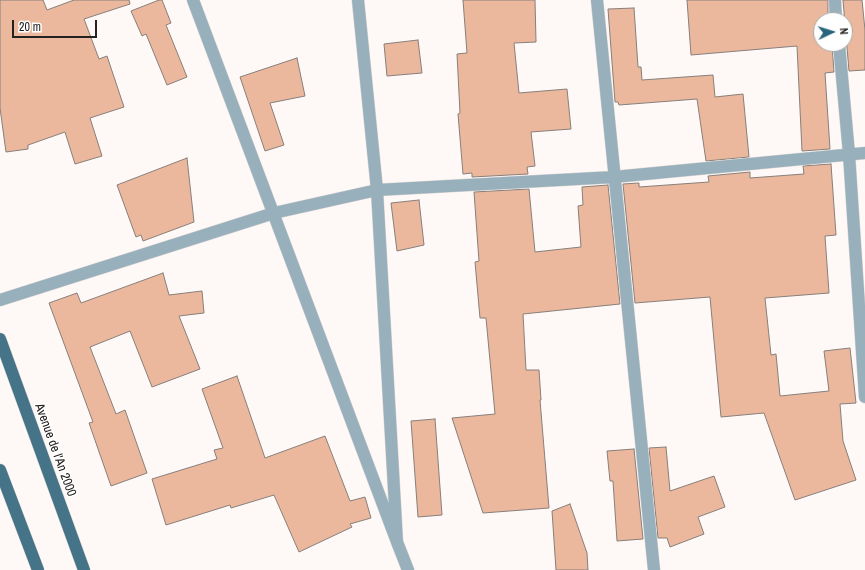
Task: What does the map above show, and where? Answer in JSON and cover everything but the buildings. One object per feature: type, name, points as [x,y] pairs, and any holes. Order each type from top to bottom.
[{"type":"main road","name":"Avenue de l'An 2000","points":[[0,339],[84,570]]},
{"type":"main road","points":[[0,470],[38,570]]},
{"type":"street","points":[[193,0],[408,570]]},
{"type":"street","points":[[358,0],[376,190],[397,542]]},
{"type":"street","points":[[597,0],[654,570]]},
{"type":"street","points":[[834,0],[835,12]]},
{"type":"street","points":[[839,52],[848,154],[865,397]]},
{"type":"street","points":[[0,300],[274,213],[376,190],[614,177],[865,153]]}]
